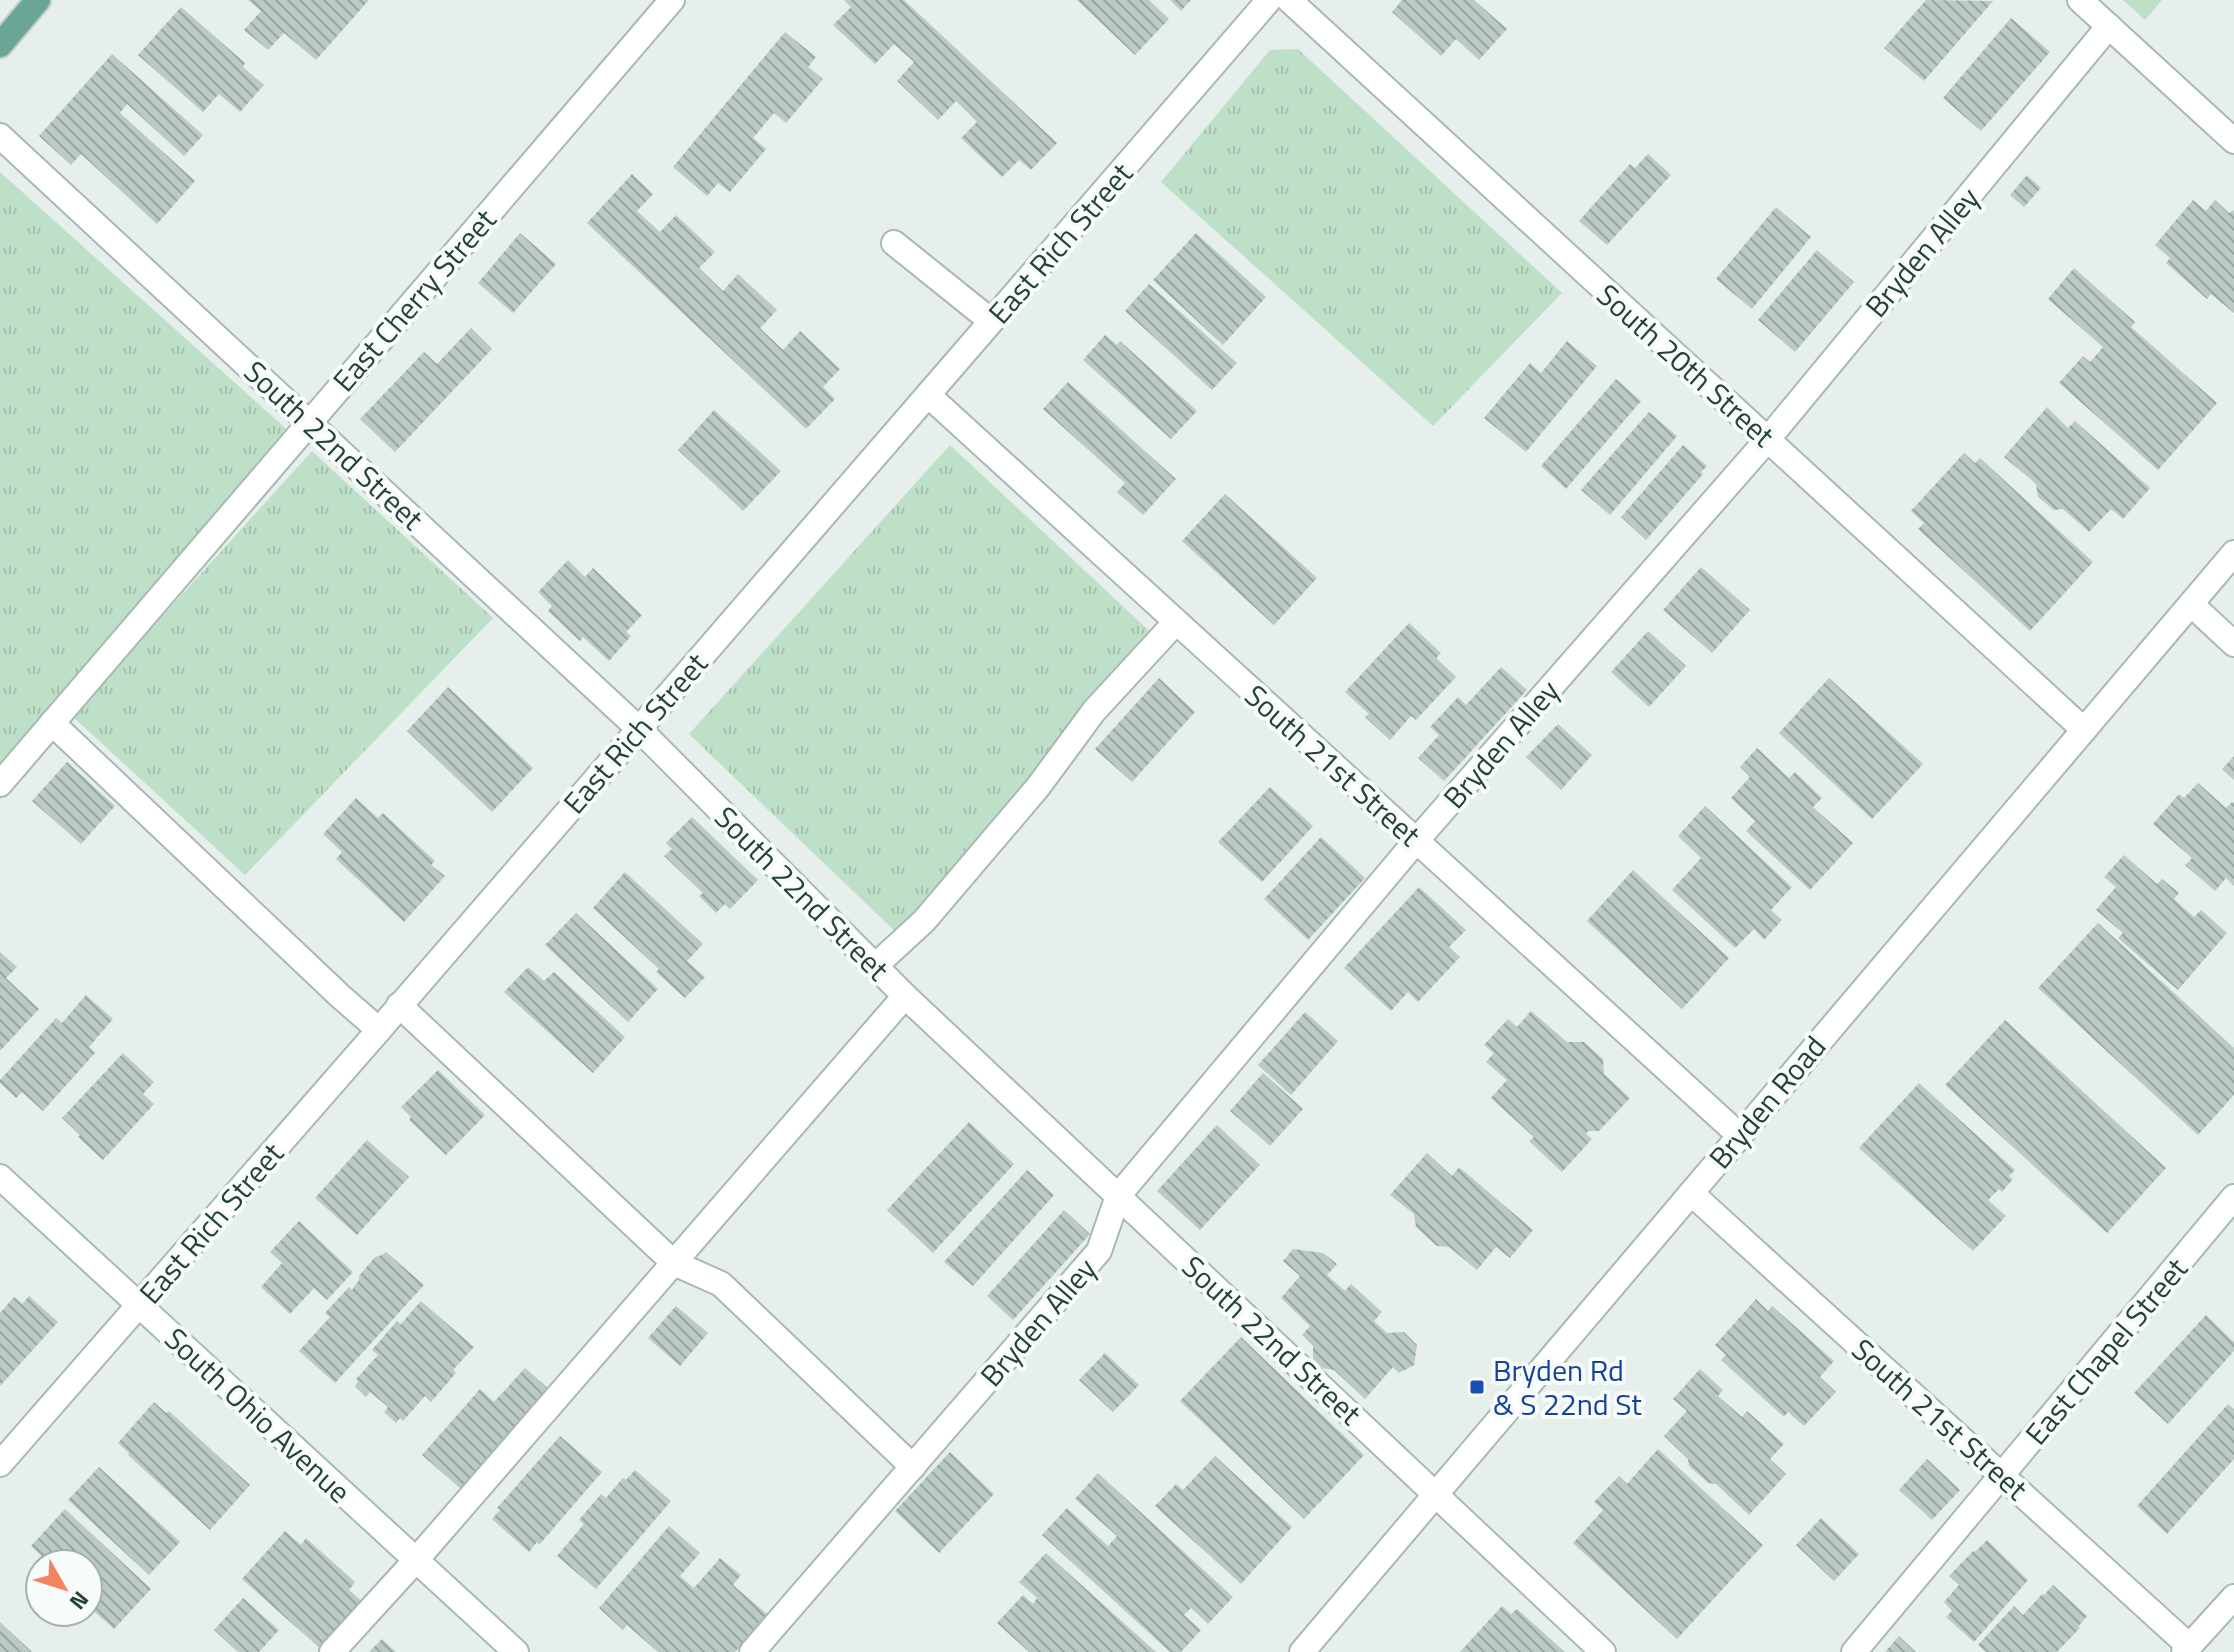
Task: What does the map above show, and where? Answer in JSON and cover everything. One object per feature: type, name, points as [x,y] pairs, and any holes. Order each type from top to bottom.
[{"type":"main road","points":[[0,45],[38,0]]},
{"type":"street","name":"East Cherry Street","points":[[0,784],[672,0]]},
{"type":"street","name":"East Rich Street","points":[[0,1464],[1269,0]]},
{"type":"street","name":"South 20th Street","points":[[1289,0],[2084,730]]},
{"type":"street","points":[[2080,0],[2234,141]]},
{"type":"street","name":"Bryden Alley","points":[[752,1652],[1099,1251],[1118,1196],[1416,841],[1768,439],[2109,26]]},
{"type":"street","name":"South 22nd Street","points":[[0,136],[639,729],[905,996],[1603,1652]]},
{"type":"street","points":[[894,243],[991,321]]},
{"type":"street","name":"South 21st Street","points":[[928,395],[1739,1135]]},
{"type":"street","name":"Bryden Road","points":[[1302,1652],[2234,553]]},
{"type":"street","points":[[2191,604],[2234,644]]},
{"type":"street","points":[[875,966],[924,921],[1038,787],[1094,711],[1176,622]]},
{"type":"street","points":[[52,723],[379,1030]]},
{"type":"street","points":[[332,1652],[416,1560],[905,996]]},
{"type":"street","points":[[399,1005],[674,1263],[721,1284],[913,1467]]},
{"type":"street","name":"South Ohio Avenue","points":[[0,1177],[516,1652]]},
{"type":"street","name":"South 21st Street","points":[[1691,1193],[2002,1476],[2186,1649]]},
{"type":"street","name":"East Chapel Street","points":[[1854,1652],[2234,1197]]},
{"type":"street","points":[[2186,1649],[2234,1597]]},
{"type":"green space","points":[[2123,0],[2162,0],[2145,20]]},
{"type":"green space","points":[[1298,49],[1562,293],[1433,426],[1161,182],[1270,50]]},
{"type":"green space","points":[[0,172],[292,434],[0,765]]},
{"type":"green space","points":[[950,445],[1158,639],[901,937],[689,734]]},
{"type":"green space","points":[[312,451],[493,618],[245,875],[72,716]]},
{"type":"building","points":[[248,0],[369,0],[316,60],[284,33],[268,50],[244,30],[261,11]]},
{"type":"building","points":[[844,0],[904,0],[1057,143],[1031,170],[1019,160],[1002,177],[961,138],[977,122],[956,101],[938,120],[897,81],[914,62],[894,44],[875,64],[833,25],[851,7]]},
{"type":"building","points":[[1077,0],[1149,0],[1169,19],[1135,55]]},
{"type":"building","points":[[1170,0],[1191,0],[1181,11]]},
{"type":"building","points":[[1402,0],[1474,0],[1507,29],[1479,60],[1456,39],[1441,56],[1392,12]]},
{"type":"building","points":[[1926,0],[1993,1],[1924,81],[1884,48]]},
{"type":"building","points":[[181,7],[245,63],[243,67],[264,85],[240,112],[219,94],[203,112],[138,55]]},
{"type":"building","points":[[2011,18],[2050,52],[1981,131],[1943,98]]},
{"type":"building","points":[[785,32],[816,57],[808,67],[823,79],[786,123],[774,113],[753,138],[766,149],[730,192],[718,183],[707,196],[673,167]]},
{"type":"building","points":[[112,54],[203,135],[184,156],[127,104],[120,113],[195,181],[157,224],[81,154],[71,165],[39,136]]},
{"type":"building","points":[[1648,154],[1671,175],[1607,245],[1579,221],[1630,164],[1635,168]]},
{"type":"building","points":[[632,174],[653,194],[637,211],[660,232],[676,215],[715,252],[699,268],[723,291],[738,274],[777,310],[760,328],[783,350],[800,331],[840,369],[823,387],[835,399],[806,429],[587,223]]},
{"type":"building","points":[[2027,175],[2041,188],[2024,207],[2010,195]]},
{"type":"building","points":[[2193,200],[2206,211],[2215,200],[2229,213],[2234,210],[2234,313],[2211,294],[2207,299],[2166,263],[2170,258],[2155,245]]},
{"type":"building","points":[[1776,207],[1811,237],[1752,309],[1716,279]]},
{"type":"building","points":[[520,233],[556,264],[513,313],[478,283]]},
{"type":"building","points":[[1196,233],[1266,297],[1223,345],[1153,280]]},
{"type":"building","points":[[1817,250],[1854,282],[1795,352],[1758,320]]},
{"type":"building","points":[[2074,268],[2135,322],[2131,327],[2217,403],[2158,470],[2059,383],[2083,356],[2090,362],[2103,347],[2048,299]]},
{"type":"building","points":[[1149,284],[1237,363],[1212,390],[1125,311]]},
{"type":"building","points":[[471,328],[492,349],[395,452],[360,419],[424,352],[437,364]]},
{"type":"building","points":[[1105,335],[1117,345],[1120,341],[1197,411],[1171,439],[1083,360]]},
{"type":"building","points":[[1567,341],[1597,366],[1526,452],[1484,418],[1530,363],[1541,373]]},
{"type":"building","points":[[1616,379],[1641,401],[1566,489],[1541,466]]},
{"type":"building","points":[[1068,382],[1176,479],[1143,515],[1117,492],[1125,483],[1043,409]]},
{"type":"building","points":[[2047,407],[2068,428],[2075,421],[2150,488],[2123,519],[2111,509],[2089,532],[2063,509],[2054,510],[2038,497],[2036,484],[2004,457]]},
{"type":"building","points":[[714,410],[781,471],[743,511],[678,450]]},
{"type":"building","points":[[1649,412],[1677,436],[1610,515],[1581,490]]},
{"type":"building","points":[[1683,445],[1707,466],[1646,540],[1621,517]]},
{"type":"building","points":[[1964,453],[1975,463],[1980,458],[2093,562],[2030,631],[1918,529],[1924,523],[1911,511]]},
{"type":"building","points":[[1225,494],[1317,578],[1274,625],[1182,541]]},
{"type":"building","points":[[568,560],[585,577],[593,568],[642,615],[626,632],[631,636],[609,661],[583,637],[580,641],[548,611],[552,606],[538,592]]},
{"type":"building","points":[[1701,567],[1750,610],[1712,653],[1663,610]]},
{"type":"building","points":[[1409,623],[1441,653],[1436,658],[1456,677],[1416,720],[1411,716],[1390,740],[1365,717],[1369,714],[1345,692]]},
{"type":"building","points":[[1648,631],[1686,666],[1649,707],[1611,672]]},
{"type":"building","points":[[1501,667],[1527,690],[1444,781],[1418,758],[1439,735],[1430,727],[1458,697],[1466,705]]},
{"type":"building","points":[[1159,678],[1195,712],[1132,782],[1095,749]]},
{"type":"building","points":[[1829,678],[1923,764],[1872,819],[1779,733]]},
{"type":"building","points":[[448,687],[533,768],[492,812],[407,731]]},
{"type":"building","points":[[1558,724],[1592,755],[1561,790],[1526,757]]},
{"type":"building","points":[[1757,748],[1789,778],[1795,772],[1822,798],[1813,807],[1853,843],[1810,890],[1746,831],[1755,821],[1731,798],[1750,777],[1740,767]]},
{"type":"building","points":[[2234,756],[2234,780],[2222,769]]},
{"type":"building","points":[[67,762],[115,806],[81,844],[32,801]]},
{"type":"building","points":[[2198,783],[2226,808],[2234,803],[2234,886],[2226,878],[2215,891],[2185,865],[2192,858],[2153,824],[2179,794],[2184,798]]},
{"type":"building","points":[[1270,787],[1313,826],[1262,882],[1218,842]]},
{"type":"building","points":[[356,798],[378,818],[383,813],[435,861],[431,865],[445,876],[404,922],[336,859],[342,852],[323,834]]},
{"type":"building","points":[[1705,806],[1792,887],[1771,910],[1782,920],[1764,940],[1754,929],[1735,948],[1672,890],[1701,858],[1678,836]]},
{"type":"building","points":[[692,817],[758,880],[730,909],[725,904],[716,913],[699,896],[703,893],[664,856],[672,849],[666,843]]},
{"type":"building","points":[[1321,837],[1365,878],[1308,940],[1264,899]]},
{"type":"building","points":[[2124,855],[2157,884],[2162,879],[2179,893],[2174,899],[2194,917],[2201,910],[2227,933],[2178,990],[2118,938],[2123,933],[2096,910],[2116,887],[2104,877]]},
{"type":"building","points":[[1633,870],[1729,958],[1682,1009],[1587,921]]},
{"type":"building","points":[[625,872],[703,944],[687,961],[705,977],[685,998],[656,972],[659,969],[593,908]]},
{"type":"building","points":[[1419,887],[1466,930],[1449,947],[1460,957],[1418,1002],[1408,992],[1391,1011],[1344,968]]},
{"type":"building","points":[[576,913],[658,989],[628,1022],[545,945]]},
{"type":"building","points":[[2098,923],[2234,1048],[2234,1095],[2198,1135],[2038,988]]},
{"type":"building","points":[[0,952],[17,967],[6,978],[39,1009],[0,1051]]},
{"type":"building","points":[[528,967],[544,981],[554,972],[625,1037],[593,1073],[504,992]]},
{"type":"building","points":[[86,995],[113,1019],[89,1047],[95,1053],[43,1111],[22,1092],[16,1098],[0,1080],[56,1018],[62,1023]]},
{"type":"building","points":[[1531,1011],[1567,1042],[1584,1042],[1603,1059],[1604,1074],[1630,1098],[1599,1131],[1588,1131],[1586,1134],[1592,1139],[1562,1172],[1529,1141],[1534,1137],[1491,1098],[1507,1080],[1486,1062],[1494,1053],[1484,1045],[1508,1019],[1517,1027]]},
{"type":"building","points":[[1305,1012],[1338,1041],[1291,1095],[1258,1065]]},
{"type":"building","points":[[2005,1020],[2166,1168],[2107,1233],[1945,1085]]},
{"type":"building","points":[[123,1053],[154,1082],[143,1094],[154,1104],[103,1160],[62,1118]]},
{"type":"building","points":[[438,1070],[485,1115],[446,1155],[409,1120],[411,1117],[401,1107]]},
{"type":"building","points":[[1263,1073],[1303,1109],[1270,1146],[1230,1111]]},
{"type":"building","points":[[1919,1083],[2015,1170],[2009,1176],[2013,1179],[2002,1192],[1999,1189],[1988,1200],[2006,1216],[1973,1251],[1859,1148]]},
{"type":"building","points":[[969,1122],[1014,1164],[933,1253],[887,1210]]},
{"type":"building","points":[[1217,1125],[1260,1165],[1200,1230],[1157,1191]]},
{"type":"building","points":[[367,1140],[409,1177],[357,1235],[315,1198]]},
{"type":"building","points":[[1427,1153],[1452,1176],[1459,1167],[1533,1230],[1510,1258],[1496,1247],[1477,1270],[1449,1247],[1437,1246],[1416,1227],[1414,1214],[1390,1195]]},
{"type":"building","points":[[1027,1170],[1054,1195],[973,1286],[944,1262]]},
{"type":"building","points":[[1064,1210],[1090,1234],[1013,1320],[987,1296]]},
{"type":"building","points":[[299,1221],[353,1272],[327,1300],[314,1288],[290,1314],[261,1287],[282,1263],[270,1252]]},
{"type":"building","points":[[1293,1249],[1323,1253],[1337,1264],[1327,1275],[1345,1291],[1351,1284],[1382,1312],[1374,1321],[1387,1333],[1404,1332],[1417,1345],[1414,1365],[1399,1373],[1393,1367],[1365,1399],[1334,1370],[1322,1368],[1313,1359],[1313,1346],[1302,1335],[1310,1326],[1281,1298],[1300,1276],[1283,1261]]},
{"type":"building","points":[[386,1252],[424,1285],[335,1383],[299,1351],[330,1317],[325,1313],[349,1287],[352,1290],[375,1257]]},
{"type":"building","points":[[29,1296],[58,1322],[0,1386],[0,1313],[14,1297],[22,1304]]},
{"type":"building","points":[[1756,1299],[1768,1311],[1772,1306],[1834,1361],[1820,1377],[1836,1392],[1804,1426],[1788,1412],[1784,1417],[1721,1360],[1726,1355],[1715,1345]]},
{"type":"building","points":[[421,1301],[474,1347],[431,1402],[425,1396],[403,1421],[400,1418],[396,1423],[384,1412],[388,1407],[370,1392],[366,1397],[355,1386],[358,1382],[356,1379],[378,1355],[372,1350],[397,1321],[400,1325]]},
{"type":"building","points":[[676,1306],[708,1333],[680,1366],[648,1338]]},
{"type":"building","points":[[2206,1315],[2234,1342],[2234,1351],[2168,1424],[2134,1393]]},
{"type":"building","points":[[1241,1337],[1364,1455],[1304,1519],[1180,1401]]},
{"type":"building","points":[[1105,1353],[1139,1385],[1113,1412],[1079,1380]]},
{"type":"building","points":[[525,1368],[550,1390],[462,1490],[422,1455],[480,1389],[494,1402]]},
{"type":"building","points":[[1700,1369],[1723,1390],[1718,1396],[1742,1417],[1747,1411],[1784,1444],[1770,1459],[1786,1474],[1749,1515],[1716,1484],[1708,1483],[1689,1466],[1688,1459],[1664,1436],[1687,1411],[1673,1399]]},
{"type":"building","points":[[154,1402],[166,1413],[169,1411],[250,1485],[210,1530],[118,1443]]},
{"type":"building","points":[[2228,1404],[2234,1409],[2234,1459],[2167,1534],[2137,1506]]},
{"type":"building","points":[[560,1436],[602,1472],[539,1545],[537,1542],[529,1552],[492,1519],[500,1510],[497,1508]]},
{"type":"building","points":[[1658,1449],[1763,1545],[1677,1639],[1573,1543],[1603,1510],[1594,1502],[1619,1476],[1627,1484]]},
{"type":"building","points":[[950,1452],[994,1494],[939,1553],[895,1511]]},
{"type":"building","points":[[1215,1456],[1292,1527],[1241,1584],[1155,1506],[1176,1484],[1183,1490]]},
{"type":"building","points":[[1927,1459],[1960,1490],[1932,1520],[1899,1490]]},
{"type":"building","points":[[99,1467],[180,1542],[149,1575],[68,1500]]},
{"type":"building","points":[[635,1470],[671,1501],[596,1589],[557,1556],[584,1524],[579,1520],[601,1494],[606,1498],[623,1478],[626,1480]]},
{"type":"building","points":[[1098,1473],[1233,1597],[1208,1624],[1191,1608],[1184,1615],[1201,1630],[1181,1652],[1170,1652],[1042,1535],[1067,1508],[1108,1546],[1117,1536],[1075,1499]]},
{"type":"building","points":[[65,1509],[151,1589],[114,1629],[104,1620],[104,1548],[31,1546]]},
{"type":"building","points":[[1821,1518],[1859,1554],[1834,1581],[1796,1545]]},
{"type":"building","points":[[669,1526],[700,1553],[680,1576],[694,1588],[720,1558],[741,1575],[733,1585],[767,1614],[735,1652],[658,1652],[627,1625],[623,1630],[599,1608]]},
{"type":"building","points":[[285,1531],[301,1545],[306,1538],[355,1582],[349,1590],[365,1604],[323,1651],[242,1579]]},
{"type":"building","points":[[1987,1540],[2028,1580],[1974,1642],[1946,1617],[1952,1611],[1944,1602],[1959,1585],[1949,1576]]},
{"type":"building","points":[[1046,1553],[1156,1652],[1029,1652],[997,1623],[1023,1595],[1033,1604],[1037,1598],[1019,1582]]},
{"type":"building","points":[[2053,1585],[2087,1616],[2057,1652],[1986,1652],[1978,1645],[2014,1606],[2023,1615]]},
{"type":"building","points":[[243,1598],[279,1630],[259,1652],[238,1652],[214,1630]]},
{"type":"building","points":[[1502,1606],[1511,1614],[1517,1609],[1565,1652],[1460,1652]]},
{"type":"building","points":[[0,1622],[32,1652],[0,1652]]},
{"type":"building","points":[[1899,1636],[1916,1652],[1885,1652]]},
{"type":"building","points":[[382,1639],[396,1652],[369,1652]]},
{"type":"place","name":"Bryden Rd & S 22nd St","points":[[1477,1387]]}]
